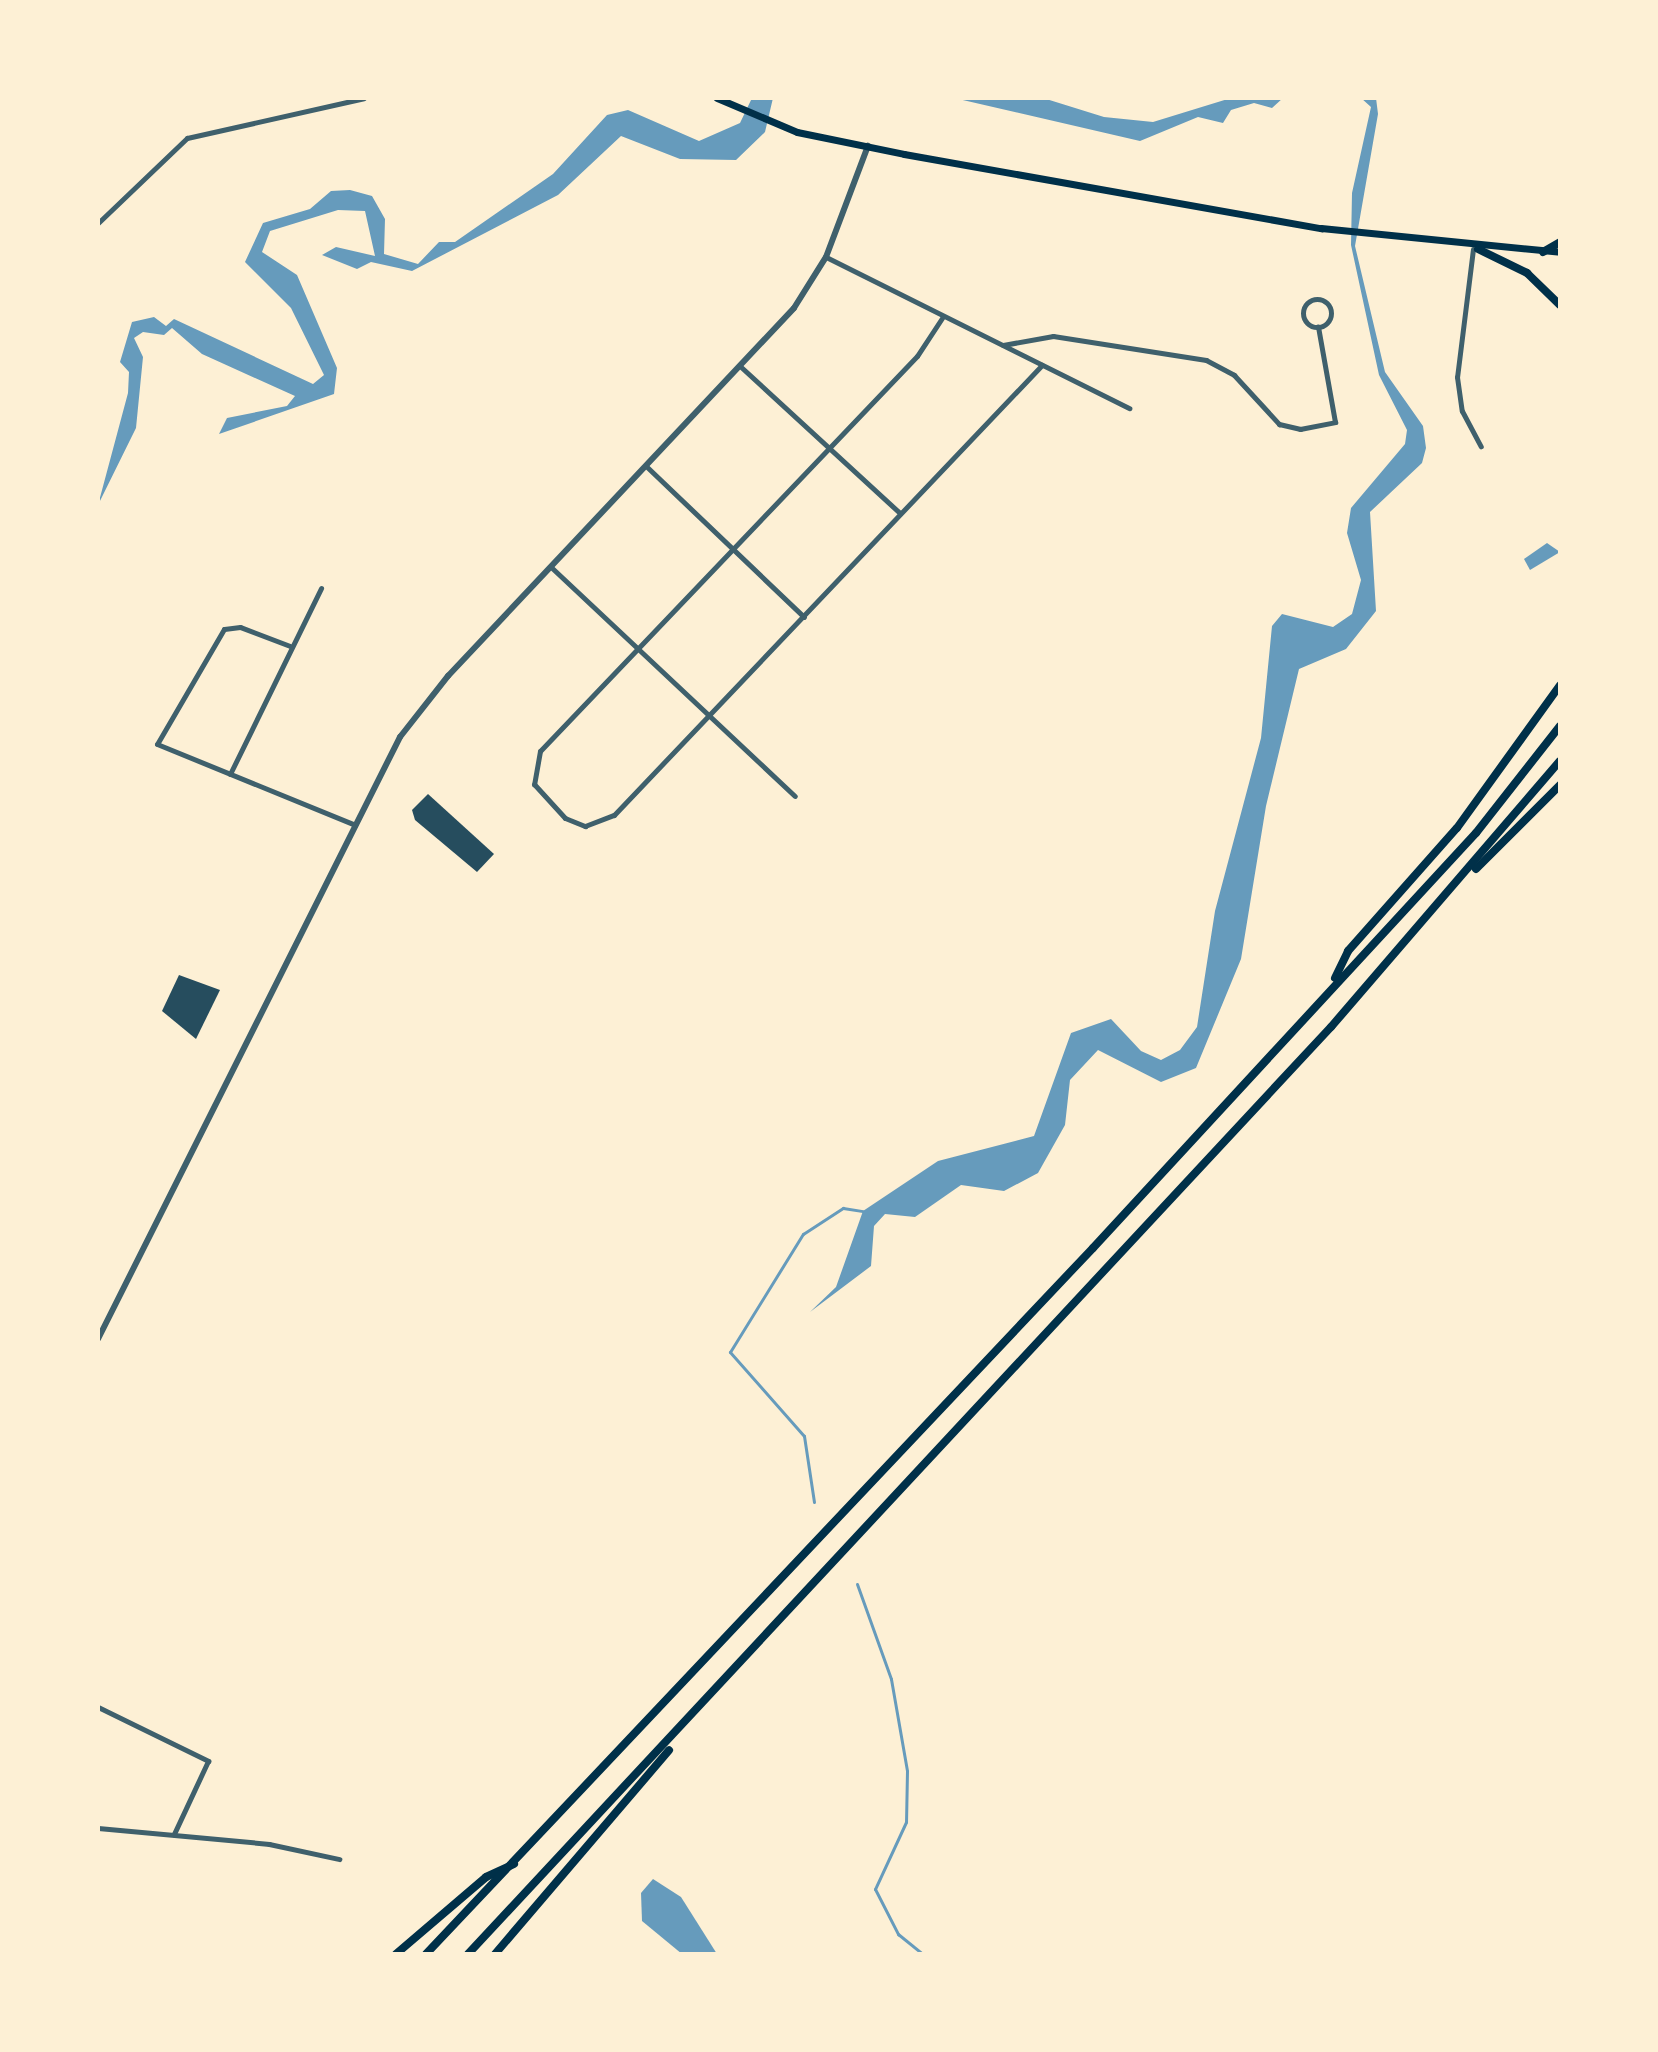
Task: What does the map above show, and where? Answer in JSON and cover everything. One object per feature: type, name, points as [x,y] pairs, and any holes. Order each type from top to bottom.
[{"type":"highway","points":[[1543,252],[1560,242]]},
{"type":"highway","points":[[1475,249],[1538,280],[1560,305]]},
{"type":"highway","points":[[1332,984],[1348,951],[1457,828],[1560,685]]},
{"type":"highway","points":[[426,1954],[522,1860],[1332,984],[1476,833],[1560,726]]},
{"type":"highway","points":[[1463,880],[1560,761]]},
{"type":"highway","points":[[468,1954],[688,1723],[1463,880],[1560,785]]},
{"type":"highway","points":[[495,1954],[649,1779],[688,1723]]},
{"type":"highway","points":[[396,1954],[486,1877],[522,1860]]},
{"type":"main road","points":[[717,98],[770,122],[868,146],[1345,232],[1475,249],[1560,252]]},
{"type":"street","points":[[98,223],[187,138],[364,98]]},
{"type":"street","points":[[98,1339],[355,825],[413,718],[741,367],[826,257],[868,146]]},
{"type":"street","points":[[1475,249],[1457,377],[1462,411],[1481,446]]},
{"type":"street","points":[[826,257],[942,318],[1129,408]]},
{"type":"street","points":[[1003,345],[1053,336],[1206,360],[1234,375],[1279,424],[1300,429],[1335,422],[1318,327],[1303,312],[1315,299],[1331,311],[1318,327]]},
{"type":"street","points":[[942,318],[917,356],[637,646],[533,764],[534,784],[557,812],[585,826],[606,821],[1042,365]]},
{"type":"street","points":[[741,367],[900,513]]},
{"type":"street","points":[[647,467],[804,617]]},
{"type":"street","points":[[552,568],[795,796]]},
{"type":"street","points":[[230,774],[321,588]]},
{"type":"street","points":[[290,646],[240,627],[224,629],[157,744],[355,825]]},
{"type":"street","points":[[98,1707],[208,1761],[174,1834]]},
{"type":"street","points":[[98,1828],[174,1834],[339,1859]]},
{"type":"water","points":[[752,98],[773,98],[765,132],[736,160],[680,159],[621,136],[558,195],[412,271],[371,262],[357,269],[322,255],[336,247],[375,256],[365,211],[338,210],[270,231],[262,252],[297,275],[337,368],[334,394],[219,434],[227,418],[287,406],[295,396],[202,354],[172,328],[164,335],[143,332],[134,338],[143,357],[136,428],[98,505],[128,393],[129,372],[120,362],[132,322],[154,317],[166,326],[174,319],[313,384],[324,375],[291,308],[245,262],[263,223],[310,209],[331,191],[350,190],[372,196],[385,219],[384,254],[418,264],[439,242],[455,242],[553,174],[607,115],[628,110],[699,141],[740,123]]},
{"type":"water","points":[[954,98],[1043,98],[1104,117],[1153,122],[1231,98],[1283,98],[1272,108],[1254,103],[1231,110],[1223,123],[1198,117],[1140,141]]},
{"type":"water","points":[[1361,98],[1376,98],[1378,114],[1355,246],[1385,372],[1423,426],[1426,448],[1422,463],[1370,512],[1376,611],[1346,649],[1299,669],[1266,806],[1241,959],[1196,1068],[1161,1082],[1098,1050],[1070,1080],[1065,1125],[1038,1173],[1004,1191],[961,1185],[915,1217],[885,1214],[874,1226],[871,1266],[810,1312],[836,1287],[863,1211],[938,1161],[1034,1136],[1071,1033],[1111,1019],[1141,1051],[1161,1060],[1180,1050],[1197,1027],[1215,911],[1261,738],[1272,626],[1282,614],[1333,627],[1352,614],[1361,580],[1347,533],[1351,508],[1405,444],[1407,430],[1379,375],[1351,245],[1352,193],[1371,107]]},
{"type":"water","points":[[1547,543],[1560,552],[1530,570],[1524,559]]},
{"type":"water","points":[[653,1879],[681,1897],[717,1954],[682,1954],[642,1921],[641,1893]]},
{"type":"building","points":[[428,794],[494,854],[477,872],[415,820],[412,810]]},
{"type":"building","points":[[179,975],[220,990],[196,1039],[162,1011]]},
{"type":"waterway","points":[[814,1502],[804,1436],[730,1352],[803,1234],[843,1208],[863,1211]]},
{"type":"waterway","points":[[857,1584],[891,1679],[907,1771],[906,1822],[875,1889],[898,1934],[923,1954]]}]
